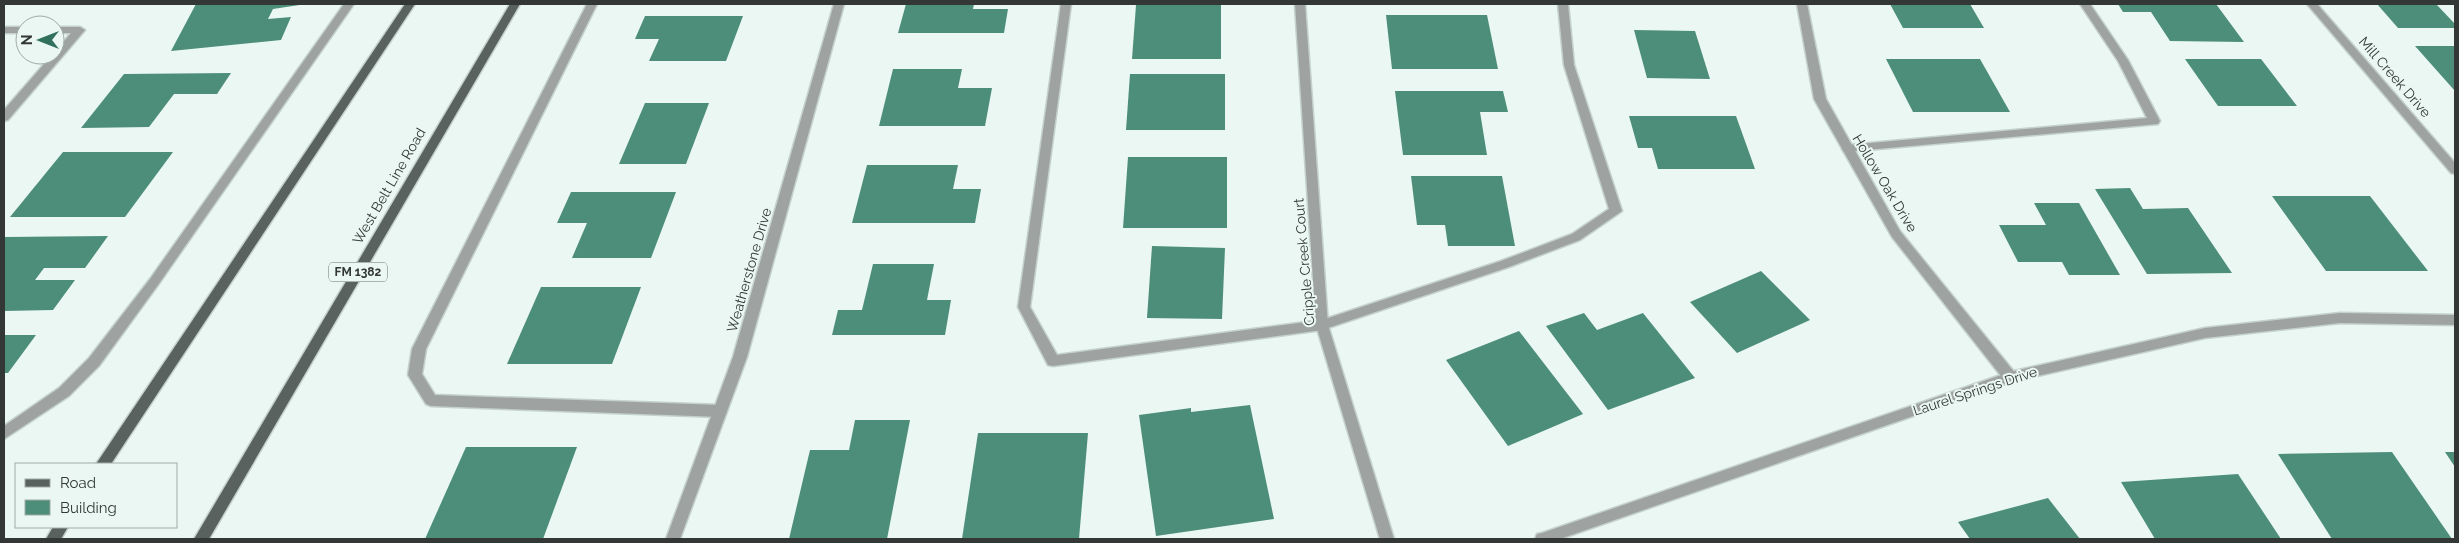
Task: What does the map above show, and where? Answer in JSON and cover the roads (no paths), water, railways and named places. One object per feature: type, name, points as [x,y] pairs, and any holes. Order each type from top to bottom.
[{"type":"main road","points":[[104,463],[410,4]]},
{"type":"main road","name":"West Belt Line Road","points":[[201,539],[515,4]]},
{"type":"main road","points":[[53,539],[60,528]]},
{"type":"street","points":[[4,433],[64,392],[94,362],[154,282],[349,4]]},
{"type":"street","points":[[592,4],[418,349],[414,375],[431,400],[720,411]]},
{"type":"street","name":"Weatherstone Drive","points":[[673,539],[740,357],[839,4]]},
{"type":"street","points":[[1066,4],[1024,306],[1053,361],[1322,325],[1505,264],[1576,238],[1616,211],[1568,65],[1563,4]]},
{"type":"street","name":"Cripple Creek Court","points":[[1300,4],[1322,325],[1387,539]]},
{"type":"street","name":"Hollow Oak Drive","points":[[1802,4],[1820,99],[1848,150],[1896,234],[2010,377]]},
{"type":"street","points":[[1848,150],[2154,121],[2122,60],[2085,4]]},
{"type":"street","name":"Mill Creek Drive","points":[[2312,4],[2455,170]]},
{"type":"street","points":[[65,30],[80,30],[65,47]]},
{"type":"street","points":[[4,117],[49,65]]},
{"type":"street","name":"Laurel Springs Drive","points":[[1542,539],[2010,377],[2205,333],[2340,318],[2455,320]]}]
